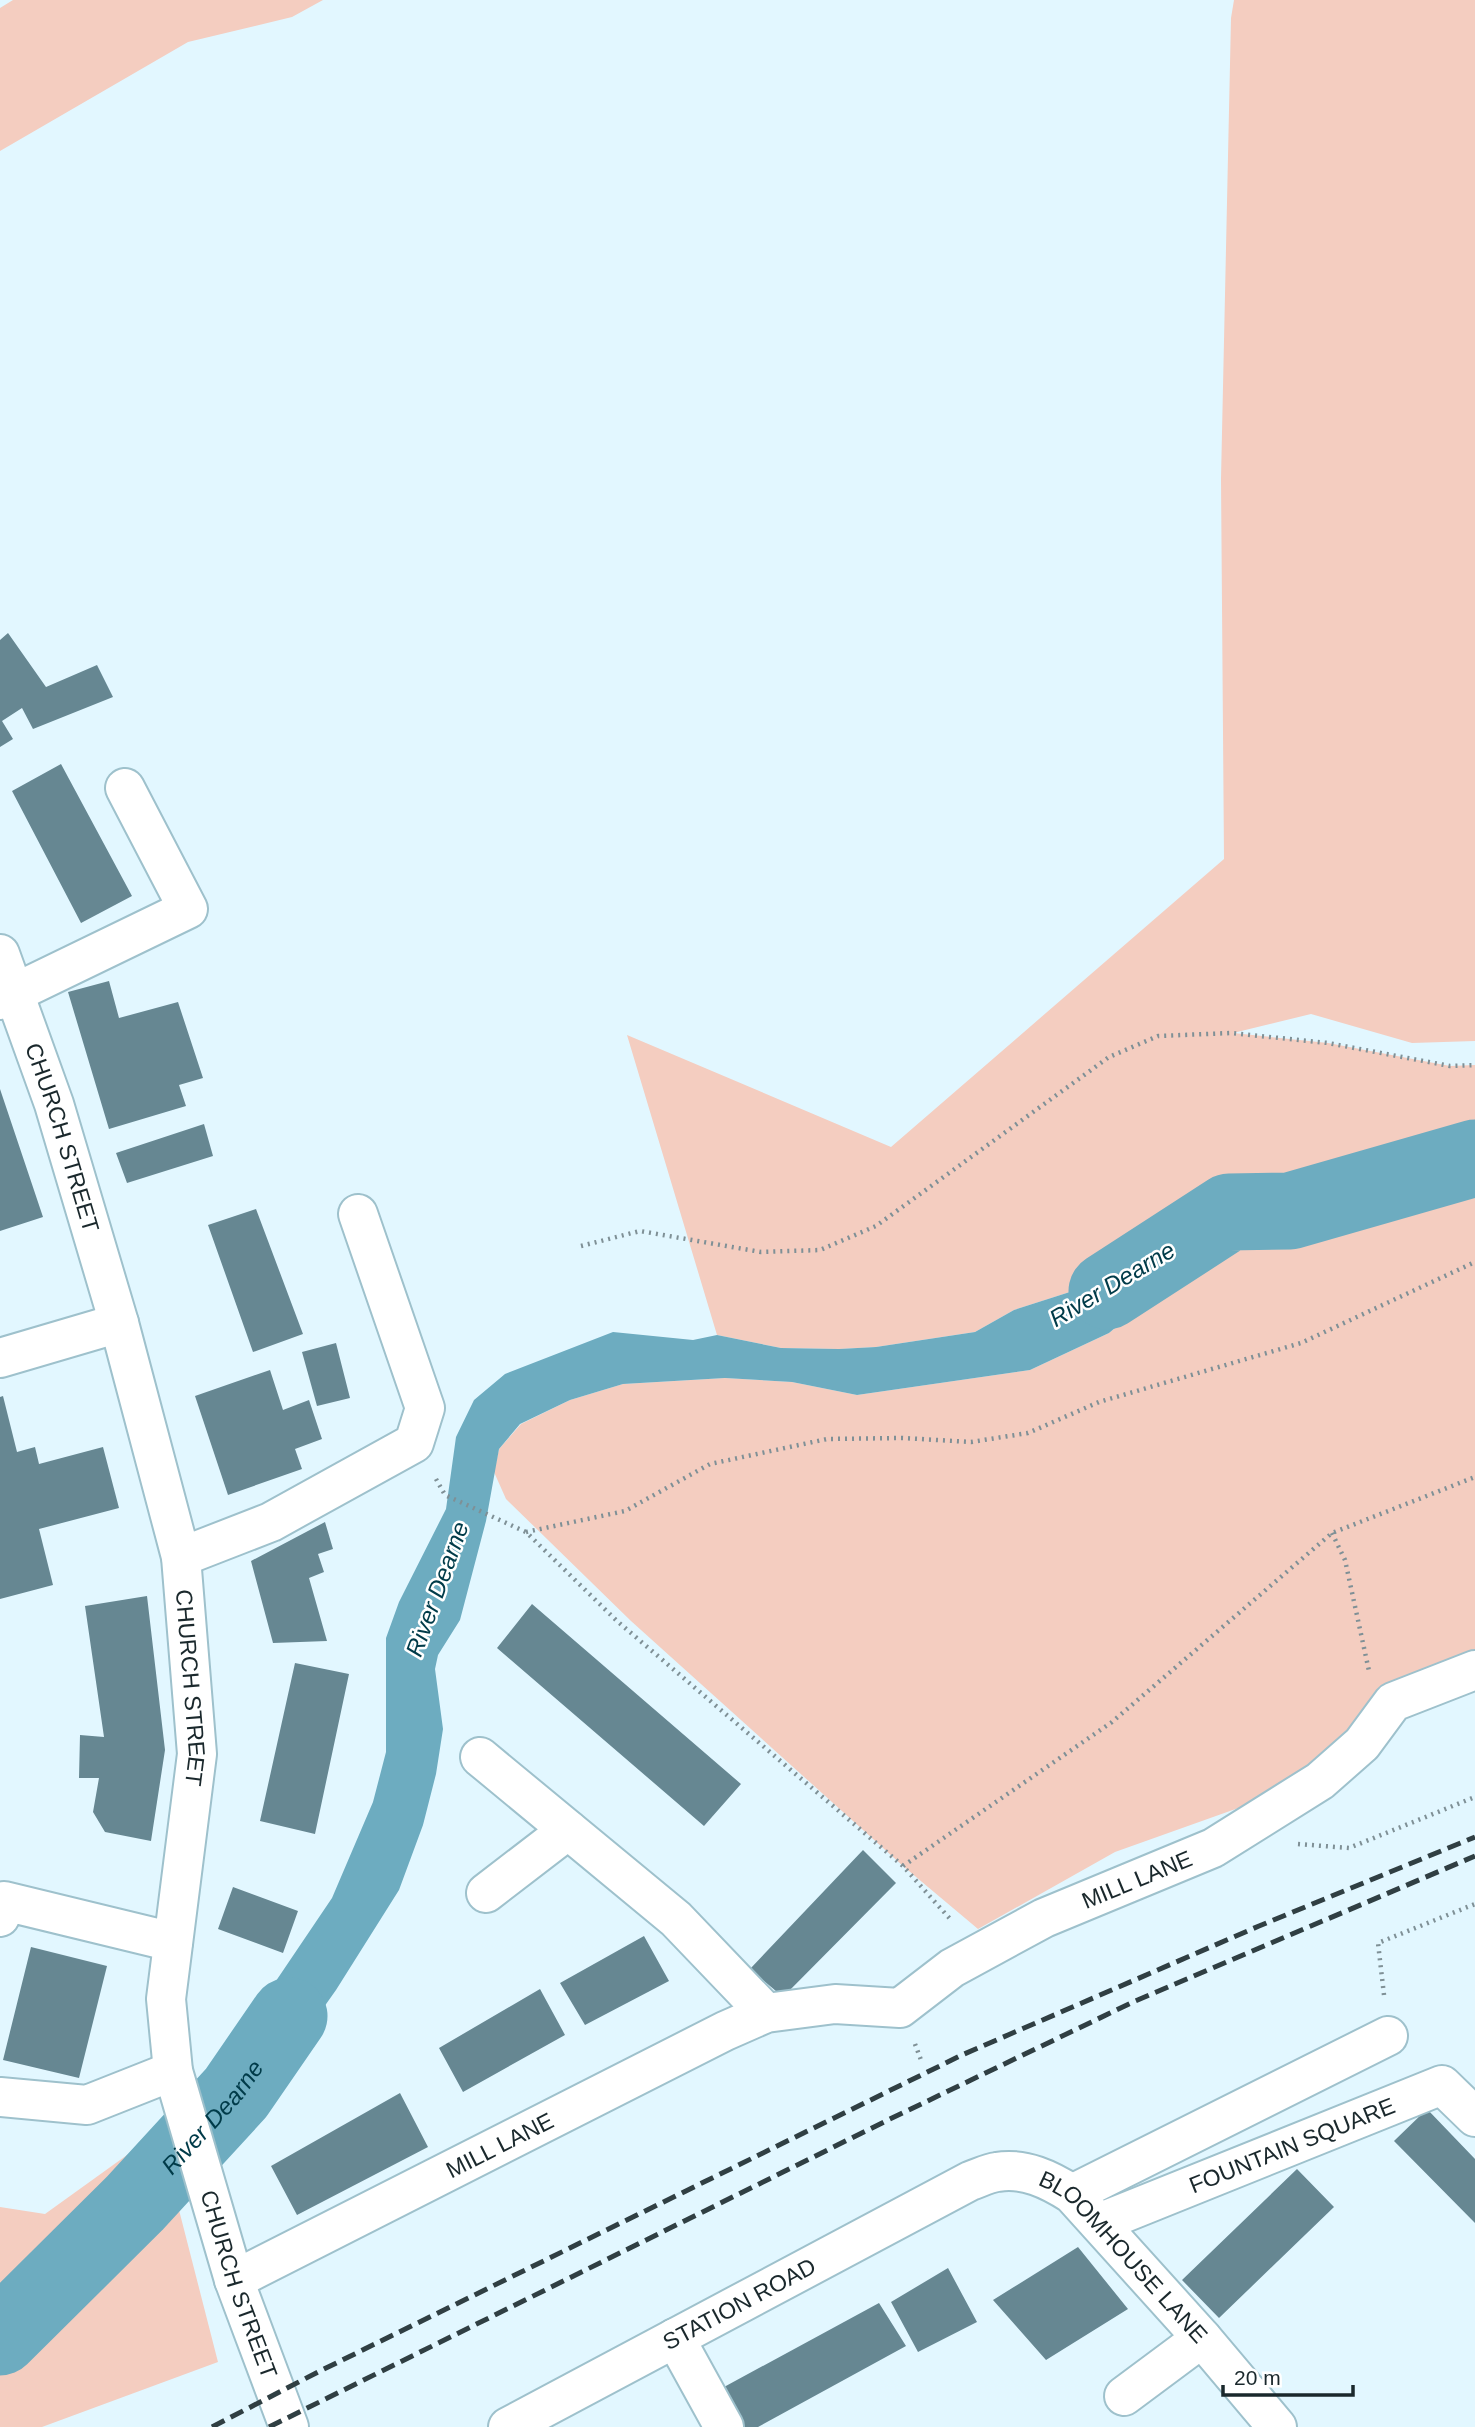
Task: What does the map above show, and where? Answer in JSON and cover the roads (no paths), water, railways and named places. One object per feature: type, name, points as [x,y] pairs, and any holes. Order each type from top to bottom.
[{"type":"street","points":[[7,996],[188,909],[125,788]]},
{"type":"street","name":"CHURCH STREET","points":[[0,954],[7,996],[54,1104],[120,1323],[181,1558],[197,1754],[166,1999],[177,2082],[206,2186],[234,2280],[289,2427]]},
{"type":"street","points":[[181,1558],[271,1522],[414,1443],[425,1408],[358,1214]]},
{"type":"street","points":[[0,1358],[120,1323]]},
{"type":"street","name":"MILL LANE","points":[[234,2280],[725,2031],[766,2013],[835,2004],[900,2008],[952,1968],[1044,1918],[1213,1848],[1320,1781],[1362,1744],[1393,1702],[1475,1670]]},
{"type":"street","points":[[480,1757],[676,1919],[766,2013]]},
{"type":"street","points":[[485,1893],[568,1830]]},
{"type":"street","points":[[0,1917],[4,1901],[173,1942]]},
{"type":"street","points":[[1072,2194],[1388,2036]]},
{"type":"street","points":[[0,2097],[87,2105],[177,2082]]},
{"type":"street","name":"FOUNTAIN SQUARE","points":[[1099,2223],[1442,2085],[1475,2117]]},
{"type":"street","name":"BLOOMHOUSE LANE","points":[[970,2181],[998,2171],[1027,2173],[1052,2180],[1072,2194],[1278,2427]]},
{"type":"street","name":"STATION ROAD","points":[[508,2427],[970,2181]]},
{"type":"street","points":[[675,2338],[724,2427]]},
{"type":"street","points":[[1124,2396],[1202,2338]]},
{"type":"water","points":[[1187,1227],[1211,1248],[1109,1333],[1030,1370],[857,1395],[792,1382],[725,1378],[623,1384],[570,1400],[520,1424],[499,1449],[486,1521],[460,1620],[438,1655],[435,1669],[443,1729],[436,1774],[423,1825],[399,1890],[336,1990],[254,2106],[238,2147],[220,2055],[234,2043],[332,1898],[373,1802],[386,1752],[386,1638],[399,1602],[446,1509],[456,1437],[474,1400],[505,1374],[613,1332],[693,1340],[717,1335],[781,1348],[839,1349],[876,1347],[975,1332],[1014,1310],[1073,1291],[1129,1266]]},
{"type":"waterway","name":"River Dearne","points":[[1107,1291],[1229,1212],[1290,1211],[1475,1158]]},
{"type":"waterway","name":"River Dearne","points":[[0,2337],[135,2203],[236,2093],[289,2016]]},
{"type":"railway","points":[[212,2427],[318,2372],[962,2055],[1259,1926],[1475,1837]]},
{"type":"railway","points":[[269,2427],[888,2120],[1133,2002],[1475,1856]]}]
